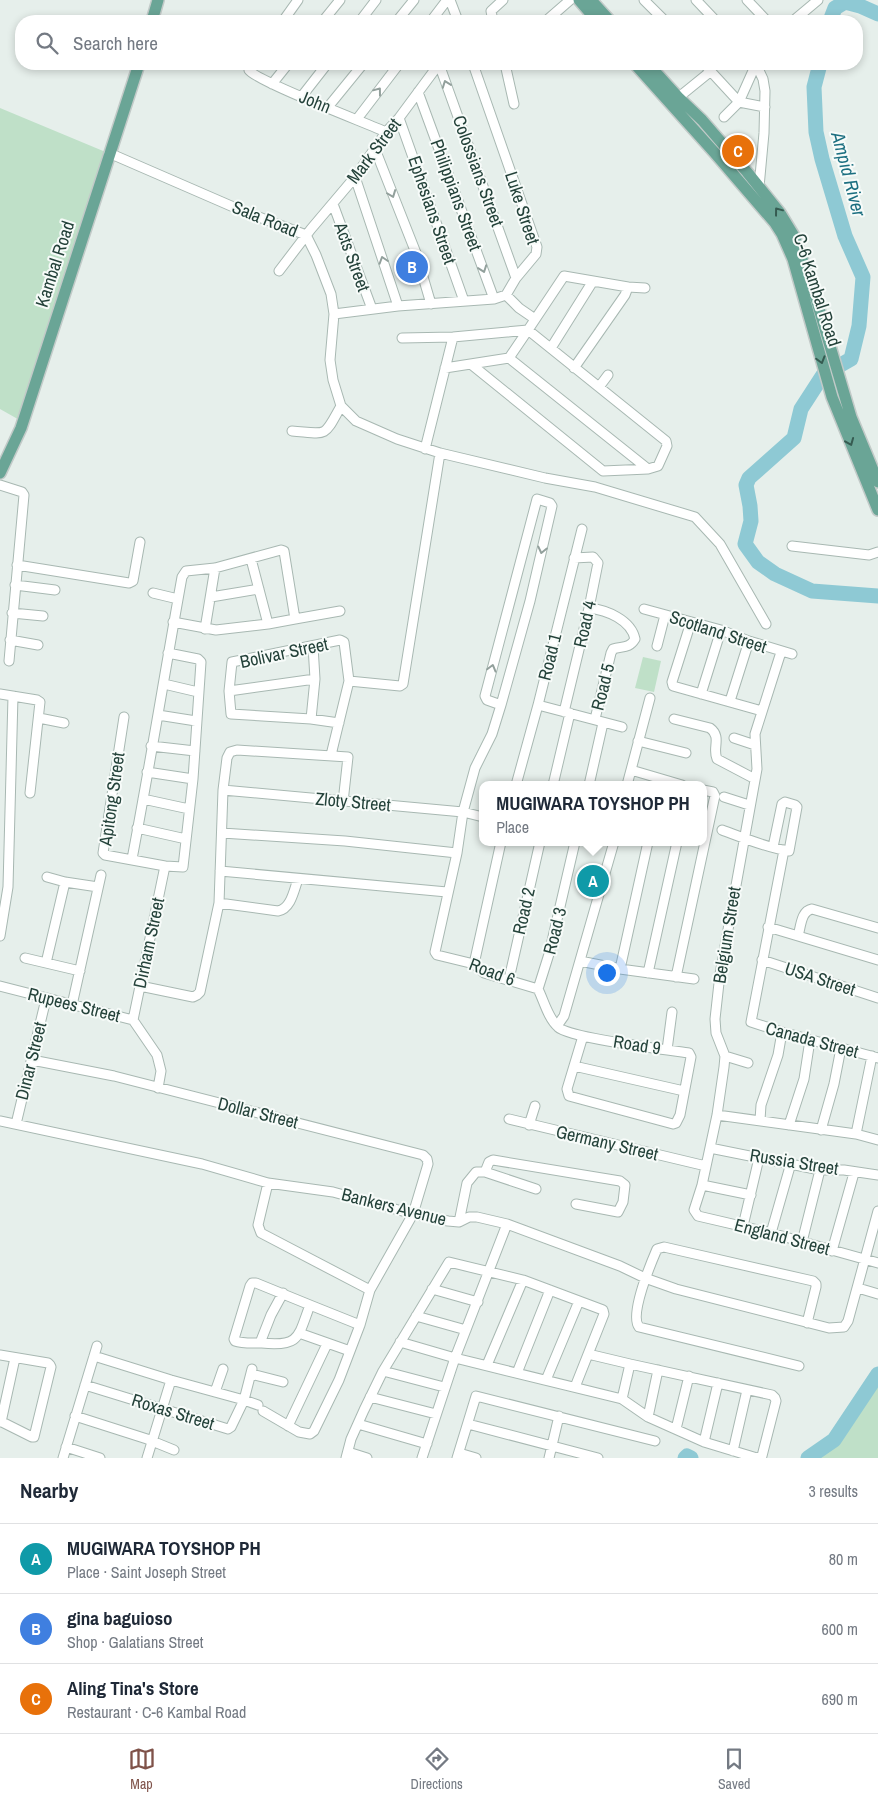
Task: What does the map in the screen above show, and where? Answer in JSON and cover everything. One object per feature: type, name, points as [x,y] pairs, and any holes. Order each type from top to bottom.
[{"type":"main road","points":[[154,15],[158,0]]},
{"type":"main road","points":[[579,0],[592,15]]},
{"type":"main road","points":[[592,0],[605,15]]},
{"type":"main road","name":"Kambal Road","points":[[0,473],[21,428],[137,70]]},
{"type":"main road","name":"C-6 Kambal Road","points":[[641,70],[674,101],[702,120],[780,213],[794,236],[809,276],[816,322],[832,397],[878,510]]},
{"type":"main road","name":"C-6 Kambal Road","points":[[652,70],[714,152],[775,223],[782,234],[844,394],[851,417],[878,482]]},
{"type":"street","points":[[287,15],[298,0]]},
{"type":"street","points":[[327,15],[340,0]]},
{"type":"street","points":[[365,15],[376,0]]},
{"type":"street","points":[[402,15],[414,0]]},
{"type":"street","points":[[436,15],[449,0],[455,15]]},
{"type":"street","points":[[492,15],[491,11],[503,0]]},
{"type":"street","points":[[553,15],[570,0]]},
{"type":"street","points":[[644,0],[659,15]]},
{"type":"street","points":[[696,0],[710,15]]},
{"type":"street","points":[[747,0],[761,15]]},
{"type":"street","points":[[798,15],[808,3],[818,0]]},
{"type":"street","name":"John","points":[[249,70],[251,74],[272,84],[386,132]]},
{"type":"street","points":[[272,84],[283,70]]},
{"type":"street","points":[[302,96],[322,70]]},
{"type":"street","points":[[328,107],[358,70]]},
{"type":"street","points":[[357,119],[394,70]]},
{"type":"street","name":"Mark Street","points":[[279,271],[306,235],[355,177],[386,132],[399,118],[434,70]]},
{"type":"street","name":"Colossians Street","points":[[441,70],[516,278]]},
{"type":"street","name":"Luke Street","points":[[475,70],[537,247],[536,254],[516,278],[506,295]]},
{"type":"street","points":[[505,70],[514,104]]},
{"type":"street","points":[[724,117],[739,102],[753,70]]},
{"type":"street","points":[[759,70],[763,79],[765,107],[759,187]]},
{"type":"street","points":[[674,101],[711,71],[739,102],[765,107]]},
{"type":"street","name":"Philippians Street","points":[[418,92],[494,299]]},
{"type":"street","name":"Ephesians Street","points":[[399,118],[464,301]]},
{"type":"street","points":[[374,149],[416,253],[431,304]]},
{"type":"street","name":"Sala Road","points":[[109,153],[238,209],[306,235],[331,294],[334,314],[330,360],[333,380],[341,406]]},
{"type":"street","points":[[355,177],[398,306]]},
{"type":"street","name":"Acts Street","points":[[333,204],[372,309]]},
{"type":"street","points":[[445,368],[509,358],[564,276],[628,288],[645,288]]},
{"type":"street","points":[[551,348],[593,281]]},
{"type":"street","points":[[574,368],[628,288]]},
{"type":"street","points":[[334,314],[398,306],[494,299],[506,295],[519,308],[535,319]]},
{"type":"street","points":[[402,338],[453,337],[528,330],[666,441],[667,446],[658,466],[648,469],[603,471],[472,365]]},
{"type":"street","points":[[425,449],[453,337]]},
{"type":"street","points":[[509,358],[648,469]]},
{"type":"street","points":[[599,387],[608,375]]},
{"type":"street","points":[[292,431],[322,433],[330,427],[341,406],[356,421],[397,439],[440,454],[545,478],[595,487],[695,517],[720,544],[766,624]]},
{"type":"street","points":[[331,755],[349,681],[400,686],[403,684],[440,454]]},
{"type":"street","points":[[0,485],[22,492],[24,495],[9,661]]},
{"type":"street","points":[[220,871],[447,892],[457,853],[463,812],[475,768],[492,734],[501,705],[530,601],[552,506],[550,503],[537,499],[485,696],[487,700],[501,705]]},
{"type":"street","name":"Road 1","points":[[517,781],[582,529]]},
{"type":"street","points":[[17,565],[129,583],[133,580],[140,542]]},
{"type":"street","points":[[792,546],[869,554],[878,552]]},
{"type":"street","points":[[168,653],[200,660],[193,779],[183,866],[165,866],[132,859],[151,746],[164,684],[168,653],[173,622],[182,577],[186,571],[215,568],[281,550],[284,552],[295,619]]},
{"type":"street","name":"Road 4","points":[[568,712],[598,563],[593,558],[574,558]]},
{"type":"street","points":[[251,559],[268,624]]},
{"type":"street","points":[[205,629],[215,568]]},
{"type":"street","points":[[15,585],[55,590]]},
{"type":"street","points":[[211,597],[259,589]]},
{"type":"street","points":[[154,593],[178,600]]},
{"type":"street","name":"Road 5","points":[[589,608],[602,610],[622,620],[633,633],[635,640],[624,648],[613,649],[611,653],[599,721]]},
{"type":"street","name":"Scotland Street","points":[[644,608],[721,630],[781,652],[792,654]]},
{"type":"street","points":[[173,622],[216,630],[268,624],[340,611]]},
{"type":"street","points":[[12,613],[43,616]]},
{"type":"street","points":[[657,646],[665,615]]},
{"type":"street","points":[[691,622],[672,684],[676,687],[762,711]]},
{"type":"street","points":[[700,694],[721,630]]},
{"type":"street","points":[[10,640],[38,644]]},
{"type":"street","name":"Bolivar Street","points":[[339,723],[311,719],[233,715],[229,691],[233,661],[340,640],[344,642],[349,681]]},
{"type":"street","points":[[730,701],[749,641]]},
{"type":"street","points":[[311,719],[315,678],[313,646]]},
{"type":"street","name":"Belgium Street","points":[[698,1216],[694,1210],[702,1185],[717,1115],[725,1056],[716,1032],[715,1019],[720,974],[757,769],[756,734],[781,652]]},
{"type":"street","points":[[229,691],[315,678]]},
{"type":"street","points":[[164,684],[198,692]]},
{"type":"street","points":[[0,694],[38,700],[40,702],[30,792]]},
{"type":"street","points":[[0,936],[13,696]]},
{"type":"street","points":[[628,781],[650,698]]},
{"type":"street","points":[[538,705],[622,727]]},
{"type":"street","points":[[554,781],[568,712]]},
{"type":"street","points":[[158,715],[196,721]]},
{"type":"street","name":"Apitong Street","points":[[124,716],[103,853],[105,855],[132,859]]},
{"type":"street","points":[[39,718],[64,723]]},
{"type":"street","points":[[674,718],[710,728],[717,736],[715,754],[717,759],[755,779]]},
{"type":"street","points":[[590,781],[599,721]]},
{"type":"street","points":[[734,738],[755,744]]},
{"type":"street","points":[[638,741],[686,753]]},
{"type":"street","points":[[151,746],[195,751]]},
{"type":"street","points":[[140,986],[193,996],[197,996],[200,992],[219,903],[223,790],[227,758],[230,752],[237,750],[349,757],[343,802]]},
{"type":"street","points":[[631,770],[659,781]]},
{"type":"street","points":[[147,772],[193,779]]},
{"type":"street","name":"Zloty Street","points":[[223,790],[463,812],[479,816]]},
{"type":"street","points":[[707,833],[714,800],[708,791]]},
{"type":"street","points":[[724,797],[749,805]]},
{"type":"street","points":[[143,799],[189,809]]},
{"type":"street","points":[[722,830],[773,847],[790,850],[797,807],[795,805],[785,802],[782,804],[773,847]]},
{"type":"street","points":[[138,828],[186,838]]},
{"type":"street","points":[[222,833],[457,853]]},
{"type":"street","points":[[474,964],[500,846]]},
{"type":"street","name":"Road 2","points":[[509,979],[539,846]]},
{"type":"street","name":"Road 3","points":[[538,989],[550,954],[575,846]]},
{"type":"street","points":[[574,1066],[684,1091],[676,1123],[673,1124],[570,1096],[567,1089],[583,1036],[563,1031],[557,1026],[564,1016],[613,846]]},
{"type":"street","points":[[620,969],[647,846]]},
{"type":"street","points":[[648,973],[676,846]]},
{"type":"street","points":[[676,977],[704,846]]},
{"type":"street","points":[[762,960],[784,850]]},
{"type":"street","name":"Dirham Street","points":[[133,1020],[165,866]]},
{"type":"street","points":[[72,1005],[101,875]]},
{"type":"street","points":[[47,877],[98,887]]},
{"type":"street","points":[[219,903],[278,911],[284,910],[288,905],[298,879]]},
{"type":"street","points":[[46,963],[65,882]]},
{"type":"street","name":"Road 6","points":[[447,892],[434,952],[436,955],[474,964],[484,973],[538,989],[557,1026]]},
{"type":"street","points":[[798,936],[804,913],[808,909],[878,928]]},
{"type":"street","points":[[768,927],[878,960]]},
{"type":"street","points":[[25,958],[80,971]]},
{"type":"street","name":"USA Street","points":[[762,960],[878,998]]},
{"type":"street","name":"Canada Street","points":[[762,960],[751,1022],[875,1057]]},
{"type":"street","points":[[580,962],[694,979]]},
{"type":"street","name":"Rupees Street","points":[[0,986],[133,1020],[157,1055],[161,1071],[158,1088]]},
{"type":"street","name":"Dinar Street","points":[[16,1124],[46,999]]},
{"type":"street","points":[[667,1050],[672,1012]]},
{"type":"street","points":[[760,1120],[761,1105],[778,1055],[782,1032]]},
{"type":"street","name":"Road 9","points":[[583,1036],[689,1053],[691,1055],[684,1091]]},
{"type":"street","points":[[789,1124],[804,1079],[810,1040]]},
{"type":"street","points":[[820,1130],[834,1084],[842,1048]]},
{"type":"street","points":[[725,1056],[748,1063]]},
{"type":"street","points":[[856,1134],[875,1057]]},
{"type":"street","name":"Dollar Street","points":[[32,1060],[114,1076],[423,1155],[427,1159],[428,1164],[413,1214],[370,1290],[360,1325],[339,1380],[314,1431],[310,1434],[305,1434],[288,1426],[244,1400],[94,1356]]},
{"type":"street","points":[[529,1126],[535,1106]]},
{"type":"street","points":[[717,1115],[856,1134],[878,1140]]},
{"type":"street","name":"Germany Street","points":[[509,1119],[529,1126],[706,1166]]},
{"type":"street","name":"Bankers Avenue","points":[[0,1121],[202,1164],[268,1183],[333,1192],[413,1214],[459,1222],[469,1217],[477,1217],[507,1224],[676,1289],[829,1328],[844,1327],[848,1321],[858,1288]]},
{"type":"street","name":"Russia Street","points":[[710,1148],[820,1170],[844,1170],[854,1173],[878,1175]]},
{"type":"street","points":[[743,1226],[759,1158]]},
{"type":"street","points":[[485,1172],[489,1162],[502,1160],[620,1181],[625,1185],[623,1202],[618,1212],[576,1204]]},
{"type":"street","points":[[771,1233],[791,1163]]},
{"type":"street","points":[[802,1242],[820,1170]]},
{"type":"street","points":[[459,1222],[467,1183],[476,1172],[485,1172],[536,1189]]},
{"type":"street","points":[[832,1250],[854,1173]]},
{"type":"street","points":[[268,1183],[258,1225],[260,1233],[370,1290]]},
{"type":"street","points":[[702,1185],[751,1195]]},
{"type":"street","points":[[878,1211],[875,1234],[865,1259],[858,1288],[878,1294]]},
{"type":"street","name":"England Street","points":[[698,1216],[771,1233],[878,1263]]},
{"type":"street","points":[[422,1458],[444,1387],[507,1224]]},
{"type":"street","points":[[799,1366],[638,1327],[635,1319],[645,1278],[657,1249],[664,1247],[813,1281],[816,1287],[807,1323]]},
{"type":"street","points":[[367,1458],[347,1455],[358,1424],[383,1371],[449,1262],[523,1280],[603,1310],[604,1312],[575,1387]]},
{"type":"street","points":[[487,1365],[523,1280]]},
{"type":"street","points":[[310,1305],[299,1333],[289,1344],[237,1342],[234,1339],[250,1286],[256,1283],[360,1325]]},
{"type":"street","points":[[432,1289],[478,1302]]},
{"type":"street","points":[[516,1373],[550,1290]]},
{"type":"street","points":[[260,1343],[283,1293]]},
{"type":"street","points":[[546,1380],[579,1301]]},
{"type":"street","points":[[416,1316],[466,1330]]},
{"type":"street","points":[[299,1333],[350,1351]]},
{"type":"street","points":[[400,1342],[455,1358],[622,1399],[648,1417],[704,1442],[756,1458],[762,1456],[776,1401],[772,1395],[588,1354]]},
{"type":"street","points":[[288,1426],[327,1344]]},
{"type":"street","points":[[63,1458],[97,1346]]},
{"type":"street","points":[[0,1355],[48,1364],[51,1367],[35,1436],[32,1437],[1,1422],[15,1358]]},
{"type":"street","points":[[622,1399],[630,1364]]},
{"type":"street","points":[[215,1392],[223,1369]]},
{"type":"street","points":[[648,1417],[658,1370]]},
{"type":"street","points":[[244,1400],[252,1371],[283,1382]]},
{"type":"street","points":[[383,1371],[444,1387]]},
{"type":"street","points":[[676,1430],[689,1376]]},
{"type":"street","points":[[147,1458],[171,1380]]},
{"type":"street","points":[[704,1442],[718,1383]]},
{"type":"street","name":"Roxas Street","points":[[85,1385],[228,1429],[231,1427],[244,1400]]},
{"type":"street","points":[[732,1451],[747,1390]]},
{"type":"street","points":[[476,1458],[458,1456],[476,1396],[655,1441]]},
{"type":"street","points":[[370,1397],[436,1414]]},
{"type":"street","points":[[75,1416],[174,1450]]},
{"type":"street","points":[[549,1458],[559,1416]]},
{"type":"street","points":[[358,1424],[427,1444]]},
{"type":"street","points":[[468,1424],[598,1458]]},
{"type":"street","points":[[66,1447],[100,1458]]},
{"type":"green space","points":[[0,108],[108,153],[23,422],[0,409]]},
{"type":"green space","points":[[643,657],[661,661],[654,692],[635,688]]},
{"type":"green space","points":[[878,1374],[878,1458],[808,1458],[834,1440]]},
{"type":"waterway","name":"Ampid River","points":[[832,15],[835,8],[845,2],[878,14]]},
{"type":"waterway","name":"Ampid River","points":[[818,70],[814,87],[816,132],[845,236],[863,277],[859,326],[851,359],[823,375],[801,409],[794,438],[749,478],[746,485],[751,521],[745,544],[758,562],[775,574],[812,591],[878,596]]},
{"type":"waterway","name":"Ampid River","points":[[808,1458],[834,1440],[878,1374]]},
{"type":"waterway","points":[[685,1458],[687,1456],[691,1458]]},
{"type":"place","name":"Aling Tina's Store","points":[[738,151]]},
{"type":"place","name":"gina baguioso","points":[[412,267]]},
{"type":"place","name":"MUGIWARA TOYSHOP PH","points":[[593,881]]}]
